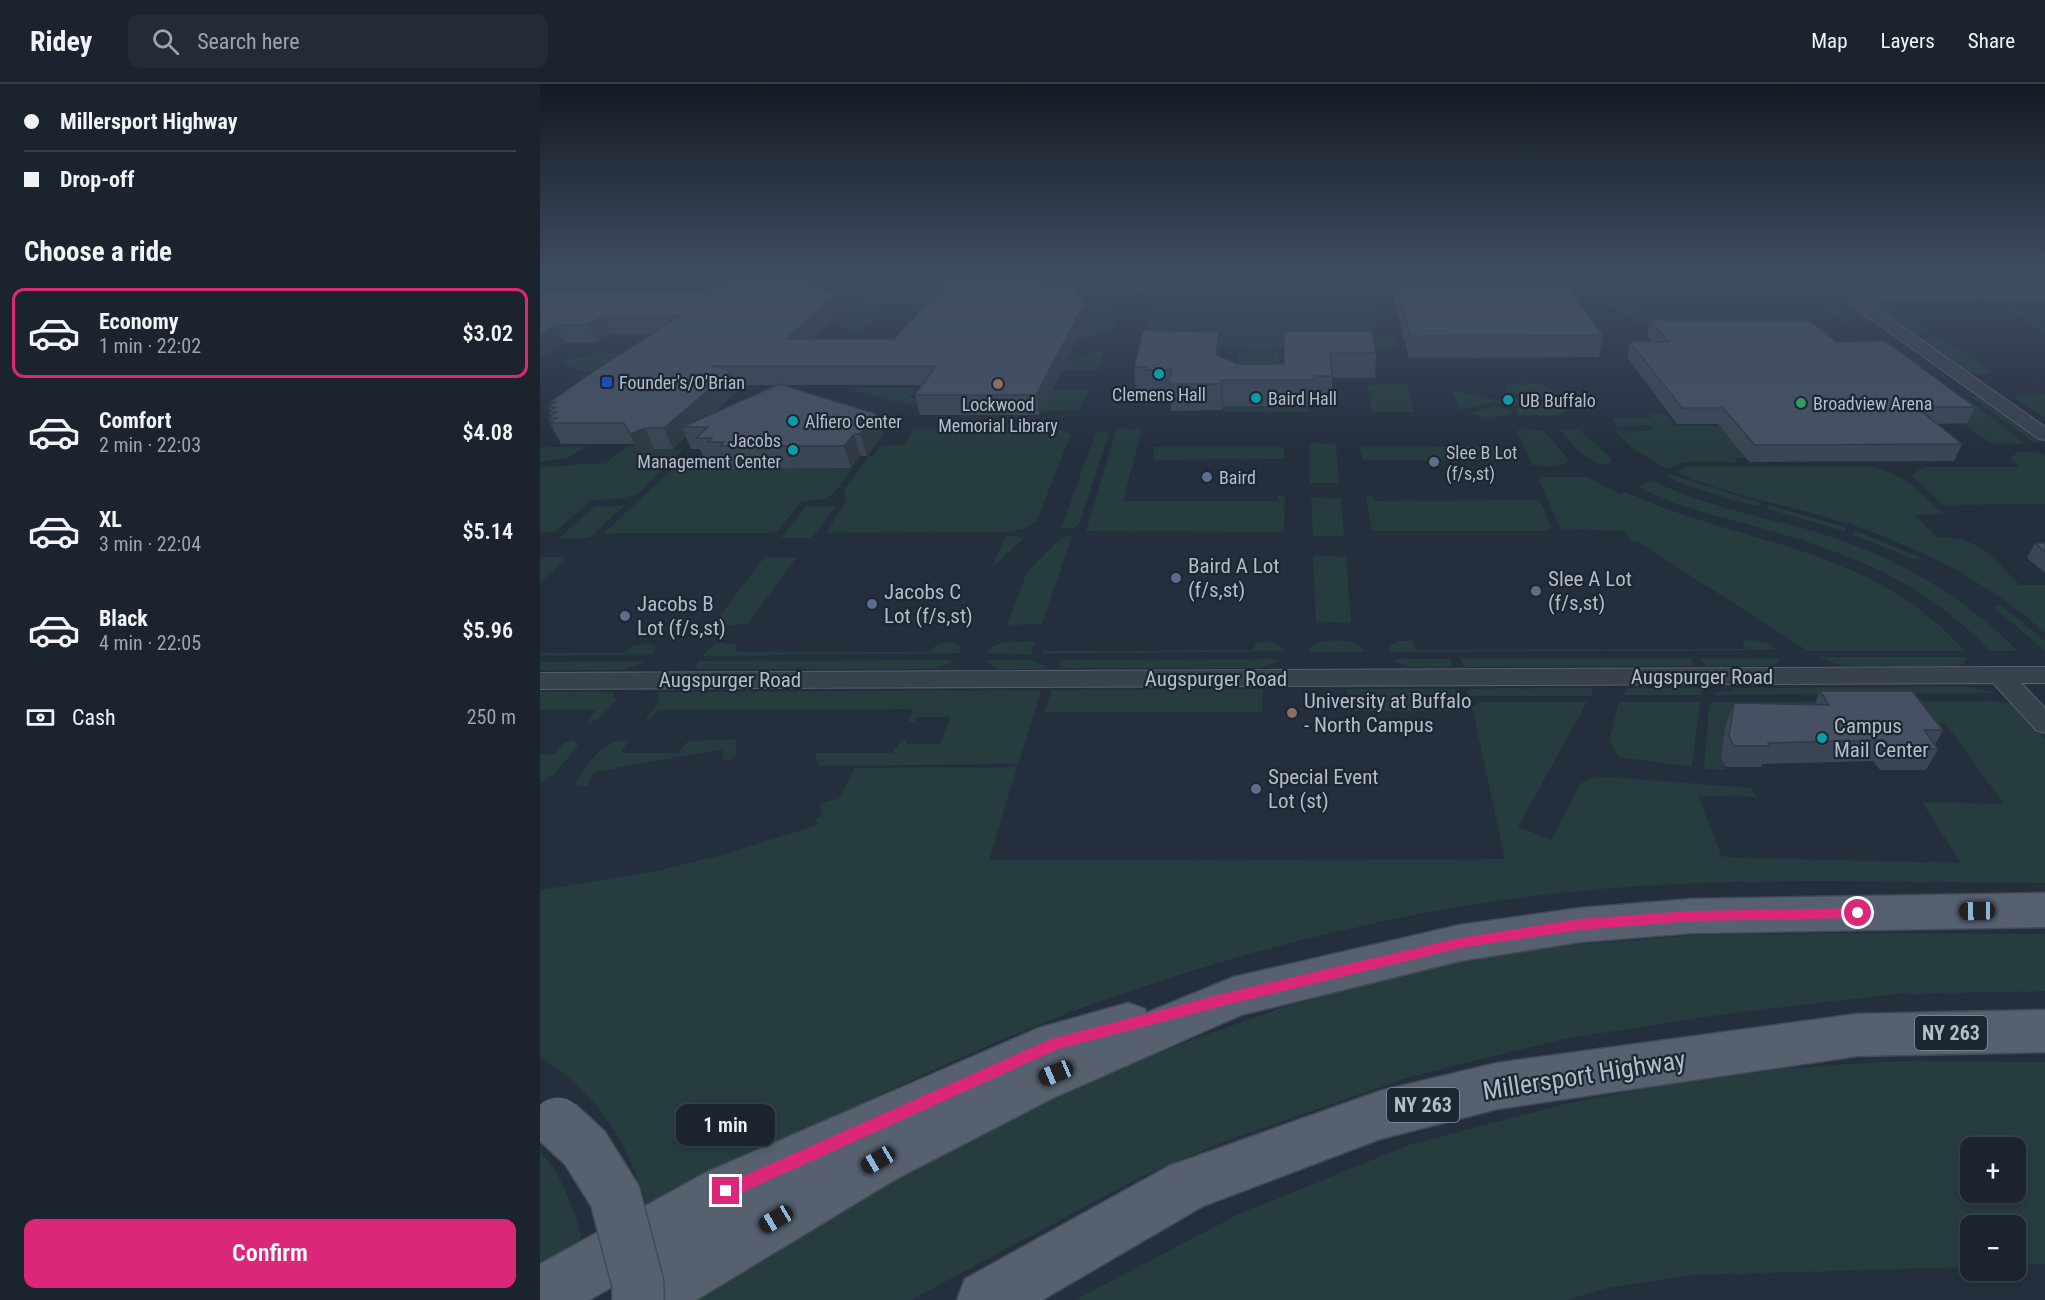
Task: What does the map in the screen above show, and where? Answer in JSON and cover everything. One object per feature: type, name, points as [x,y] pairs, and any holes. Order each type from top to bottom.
[{"type":"main road","points":[[540,1296],[726,1191],[1056,1043],[1234,997],[1460,943],[1580,925],[1692,916],[2045,910]]},
{"type":"main road","points":[[645,1300],[714,1255],[878,1160],[1036,1082],[1234,997]]},
{"type":"main road","points":[[1857,1035],[1999,1012],[2045,1010]]},
{"type":"main road","name":"Millersport Highway","points":[[1002,1293],[1188,1185],[1380,1115],[1497,1086],[1857,1035],[2045,1031]]},
{"type":"main road","points":[[549,1114],[585,1148],[615,1196],[638,1284],[638,1300]]},
{"type":"street","points":[[1903,336],[2045,435]]},
{"type":"street","points":[[2000,675],[2045,724]]},
{"type":"street","name":"Augspurger Road","points":[[540,681],[2045,675]]},
{"type":"green space","points":[[1026,336],[1093,336],[1079,340],[1012,340]]},
{"type":"green space","points":[[1144,336],[1391,337],[1399,346],[1384,346],[1385,349],[1145,350],[1140,347]]},
{"type":"green space","points":[[1938,337],[1990,371],[1990,374],[1968,374],[1913,338]]},
{"type":"green space","points":[[1100,351],[1104,352],[1097,371],[1036,371]]},
{"type":"green space","points":[[1242,351],[1279,351],[1279,379],[1236,380],[1238,355]]},
{"type":"green space","points":[[593,353],[647,353],[624,363],[595,371],[580,371],[562,362]]},
{"type":"green space","points":[[1407,384],[1414,412],[1372,412],[1367,385]]},
{"type":"green space","points":[[1505,386],[1543,386],[1550,388],[1559,398],[1529,399],[1508,392]]},
{"type":"green space","points":[[855,388],[918,388],[909,397],[917,400],[912,406],[852,390]]},
{"type":"green space","points":[[1051,390],[1089,390],[1080,410],[1041,411]]},
{"type":"green space","points":[[1453,392],[1509,403],[1514,400],[1508,394],[1523,398],[1525,402],[1512,407],[1494,402],[1461,410]]},
{"type":"green space","points":[[2045,395],[2045,418],[2012,396]]},
{"type":"green space","points":[[1960,397],[1967,399],[2025,444],[1990,443],[1963,423],[1970,423],[1957,413]]},
{"type":"green space","points":[[1971,397],[1983,397],[2040,438],[2041,442],[2033,442]]},
{"type":"green space","points":[[1530,401],[1562,403],[1565,411],[1553,416],[1518,415],[1515,409],[1526,406]]},
{"type":"green space","points":[[1223,406],[1308,406],[1308,410],[1320,412],[1227,412],[1222,410]]},
{"type":"green space","points":[[1494,406],[1510,409],[1513,415],[1485,417],[1469,414]]},
{"type":"green space","points":[[1648,412],[1667,415],[1675,426],[1720,426],[1746,458],[1734,458],[1737,462],[1684,462],[1667,469],[1632,448],[1613,430],[1629,433],[1655,429],[1650,425],[1617,427],[1611,418],[1651,418]]},
{"type":"green space","points":[[1120,428],[1142,429],[1123,501],[1277,501],[1278,496],[1285,496],[1284,532],[1086,531],[1116,431]]},
{"type":"green space","points":[[1523,428],[1543,431],[1567,457],[1568,462],[1557,466],[1532,465],[1517,431]]},
{"type":"green space","points":[[914,429],[1058,429],[1071,434],[1037,520],[1027,528],[1009,532],[826,533],[846,501],[844,490],[869,456],[873,456],[880,446],[904,445]]},
{"type":"green space","points":[[1561,430],[1580,430],[1611,458],[1611,462],[1604,464],[1589,459],[1576,449]]},
{"type":"green space","points":[[1101,431],[1109,434],[1079,524],[1074,528],[1061,529],[1095,434]]},
{"type":"green space","points":[[1309,444],[1336,444],[1339,483],[1310,483]]},
{"type":"green space","points":[[627,446],[646,446],[639,454],[653,449],[683,449],[638,494],[620,499],[592,500],[555,532],[540,533],[540,467],[606,463]]},
{"type":"green space","points":[[1499,446],[1504,460],[1363,460],[1359,447]]},
{"type":"green space","points":[[540,447],[586,447],[570,457],[540,462]]},
{"type":"green space","points":[[1154,447],[1284,447],[1285,459],[1153,460]]},
{"type":"green space","points":[[2020,452],[2036,452],[2045,456],[2045,504],[1942,505],[1912,475],[1923,467],[2019,467],[2010,457]]},
{"type":"green space","points":[[681,461],[721,461],[732,465],[730,469],[853,468],[832,494],[813,501],[802,501],[773,533],[604,533]]},
{"type":"green space","points":[[1691,466],[1868,466],[1891,473],[1918,490],[1944,514],[1914,515],[1937,537],[1965,541],[1984,550],[2020,585],[2045,585],[2045,633],[1995,594],[1910,547],[1850,524],[1728,491],[1675,472]]},
{"type":"green space","points":[[1670,474],[1761,503],[1759,507],[1703,491],[1666,477]]},
{"type":"green space","points":[[1543,477],[1587,477],[1620,494],[1625,492],[1671,510],[1847,568],[1888,588],[1927,615],[1965,651],[1808,651],[1638,542],[1631,541],[1625,531],[1561,529],[1539,481]]},
{"type":"green space","points":[[1653,481],[1714,504],[1819,533],[1874,553],[1950,595],[1974,612],[2018,651],[1990,651],[1964,626],[1909,586],[1849,557],[1785,535],[1678,504],[1638,486]]},
{"type":"green space","points":[[1366,496],[1373,496],[1374,501],[1540,500],[1552,528],[1545,531],[1372,531]]},
{"type":"green space","points":[[1311,498],[1341,499],[1344,536],[1313,536]]},
{"type":"green space","points":[[1769,505],[1847,528],[1844,531],[1767,509]]},
{"type":"green space","points":[[595,506],[624,506],[589,538],[558,539]]},
{"type":"green space","points":[[806,506],[836,506],[812,538],[781,538]]},
{"type":"green space","points":[[1856,531],[1921,558],[1915,560],[1852,534]]},
{"type":"green space","points":[[1006,536],[1025,537],[992,568],[992,567]]},
{"type":"green space","points":[[1072,536],[1042,624],[1007,625],[1027,572],[1062,537]]},
{"type":"green space","points":[[1316,555],[1346,557],[1351,623],[1316,622],[1313,557]]},
{"type":"green space","points":[[540,557],[564,557],[566,559],[540,583]]},
{"type":"green space","points":[[768,557],[796,558],[748,624],[712,626],[763,559]]},
{"type":"green space","points":[[2001,605],[2045,641],[2045,651],[1993,606]]},
{"type":"green space","points":[[1754,640],[1768,643],[1777,650],[1388,652],[1391,645],[1398,641],[1413,641],[1416,650],[1746,649],[1742,641]]},
{"type":"green space","points":[[1269,641],[1279,645],[1284,651],[1043,654],[1041,651],[1252,650],[1257,643]]},
{"type":"green space","points":[[1347,641],[1358,644],[1364,652],[1308,652],[1311,647],[1320,642]]},
{"type":"green space","points":[[948,642],[960,646],[961,653],[702,656],[716,643],[736,644],[737,652],[929,652],[936,645]]},
{"type":"green space","points":[[1035,642],[1031,655],[986,653],[990,648],[1002,643]]},
{"type":"green space","points":[[645,643],[656,646],[654,654],[540,656],[540,653],[623,653],[633,646]]},
{"type":"green space","points":[[1817,657],[1967,657],[1967,659],[1963,664],[1954,666],[1842,666]]},
{"type":"green space","points":[[1460,658],[1691,658],[1694,666],[1464,667]]},
{"type":"green space","points":[[1700,658],[1781,659],[1778,663],[1769,666],[1706,666]]},
{"type":"green space","points":[[1275,659],[1280,661],[1260,668],[1061,668],[1059,665],[1061,660]]},
{"type":"green space","points":[[1396,659],[1451,659],[1452,665],[1449,667],[1411,667],[1393,661]]},
{"type":"green space","points":[[949,660],[954,662],[932,669],[696,669],[698,661]]},
{"type":"green space","points":[[1031,660],[1045,666],[1044,669],[999,669],[985,662]]},
{"type":"green space","points":[[639,661],[644,663],[623,670],[540,670],[540,662]]},
{"type":"green space","points":[[1970,687],[1996,693],[1713,695],[1733,691],[1731,688]]},
{"type":"green space","points":[[1703,688],[1702,695],[1622,695],[1627,689]]},
{"type":"green space","points":[[1263,689],[1262,712],[1045,712],[1051,692],[1054,690]]},
{"type":"green space","points":[[1347,689],[1454,689],[1458,691],[1459,696],[1452,697],[1454,705],[1452,711],[1349,711]]},
{"type":"green space","points":[[1470,689],[1592,689],[1593,696],[1469,696],[1467,691]]},
{"type":"green space","points":[[1039,690],[1041,692],[1018,764],[818,766],[815,753],[892,753],[902,740],[907,740],[905,744],[940,744],[951,717],[917,717],[915,722],[910,722],[913,709],[657,710],[648,721],[646,719],[658,703],[659,692]]},
{"type":"green space","points":[[540,692],[605,692],[613,693],[616,700],[600,718],[588,723],[595,710],[540,710]]},
{"type":"green space","points":[[1991,701],[2013,704],[2045,739],[2045,883],[1782,881],[1650,885],[1584,890],[1451,908],[1312,937],[1175,976],[1042,1023],[853,1108],[649,1212],[632,1165],[610,1124],[580,1088],[540,1057],[540,890],[656,871],[726,854],[817,825],[816,818],[822,816],[820,804],[840,798],[855,768],[1017,767],[989,860],[1505,859],[1472,707],[1480,702],[1587,702],[1518,827],[1551,840],[1580,784],[1590,778],[1611,777],[1751,788],[1757,797],[1698,796],[1722,857],[1961,863],[1922,802],[2004,804],[1945,723],[1910,723],[1726,767],[1725,770],[1704,769],[1709,707],[1711,702]]},
{"type":"green space","points":[[1619,702],[1700,702],[1692,767],[1619,757],[1609,741]]},
{"type":"green space","points":[[734,739],[736,755],[730,760],[723,759],[723,749],[594,772],[587,786],[575,785],[596,754],[612,743],[628,741],[621,753],[678,753],[688,741]]},
{"type":"green space","points":[[572,740],[578,743],[577,747],[553,775],[540,784],[540,754],[554,754],[565,743]]},
{"type":"green space","points":[[2045,934],[2045,991],[1897,994],[1732,1013],[1564,1039],[1409,1077],[1234,1138],[1144,1175],[911,1300],[687,1300],[828,1213],[1043,1099],[1126,1064],[1278,1009],[1439,965],[1539,948],[1696,935]]},
{"type":"green space","points":[[1899,1061],[2045,1062],[2045,1264],[2026,1265],[2026,1215],[1960,1215],[1960,1267],[1692,1275],[1607,1288],[1567,1300],[1075,1300],[1237,1215],[1409,1145],[1565,1104],[1663,1085],[1779,1069]]},
{"type":"green space","points":[[540,1151],[549,1161],[563,1186],[579,1228],[585,1255],[540,1278]]},
{"type":"building","points":[[649,336],[790,336],[786,339],[894,339],[897,336],[1067,336],[1036,395],[915,395],[936,366],[712,366],[731,371],[664,428],[645,428],[630,434],[624,423],[550,423],[557,418],[549,418],[557,412],[549,412],[556,407],[548,407],[556,402],[550,402]]},
{"type":"building","points":[[1142,336],[1219,336],[1216,355],[1238,364],[1284,364],[1284,336],[1373,336],[1376,353],[1330,353],[1332,376],[1314,376],[1314,380],[1222,380],[1221,384],[1169,384],[1172,370],[1146,370],[1147,367],[1134,367]]},
{"type":"building","name":"Broadview Arena","points":[[1664,336],[1828,336],[1836,342],[1883,341],[1975,407],[1916,407],[1962,444],[1755,445],[1723,408],[1682,408],[1630,342],[1669,342]]},
{"type":"building","points":[[779,384],[877,414],[860,434],[854,434],[844,446],[720,446],[724,442],[708,442],[712,438],[696,438],[708,427],[682,427]]},
{"type":"building","points":[[2035,543],[2045,543],[2045,552]]},
{"type":"building","points":[[1820,691],[1912,691],[1943,730],[1924,730],[1938,749],[1891,749],[1884,740],[1734,746],[1729,736],[1734,703],[1829,705]]},
{"type":"place","name":"Clemens Hall","points":[[1159,374]]},
{"type":"place","name":"Founder's/O'Brian","points":[[607,382]]},
{"type":"place","name":"Lockwood Memorial Library","points":[[998,384]]},
{"type":"place","name":"Baird Hall","points":[[1256,398]]},
{"type":"place","name":"UB Buffalo","points":[[1508,400]]},
{"type":"place","name":"Broadview Arena","points":[[1801,403]]},
{"type":"place","name":"Alfiero Center","points":[[793,421]]},
{"type":"place","name":"Jacobs Management Center","points":[[793,450]]},
{"type":"place","name":"Slee B Lot (f/s,st)","points":[[1434,462]]},
{"type":"place","name":"Baird","points":[[1207,477]]},
{"type":"place","name":"Baird A Lot (f/s,st)","points":[[1176,578]]},
{"type":"place","name":"Slee A Lot (f/s,st)","points":[[1536,591]]},
{"type":"place","name":"Jacobs C Lot (f/s,st)","points":[[872,604]]},
{"type":"place","name":"Jacobs B Lot (f/s,st)","points":[[625,616]]},
{"type":"place","name":"University at Buffalo - North Campus","points":[[1292,713]]},
{"type":"place","name":"Campus Mail Center","points":[[1822,738]]},
{"type":"place","name":"Special Event Lot (st)","points":[[1256,789]]},
{"type":"route","points":[[726,1191],[1056,1043],[1234,997],[1460,943],[1580,925],[1692,916],[1858,913]]}]
